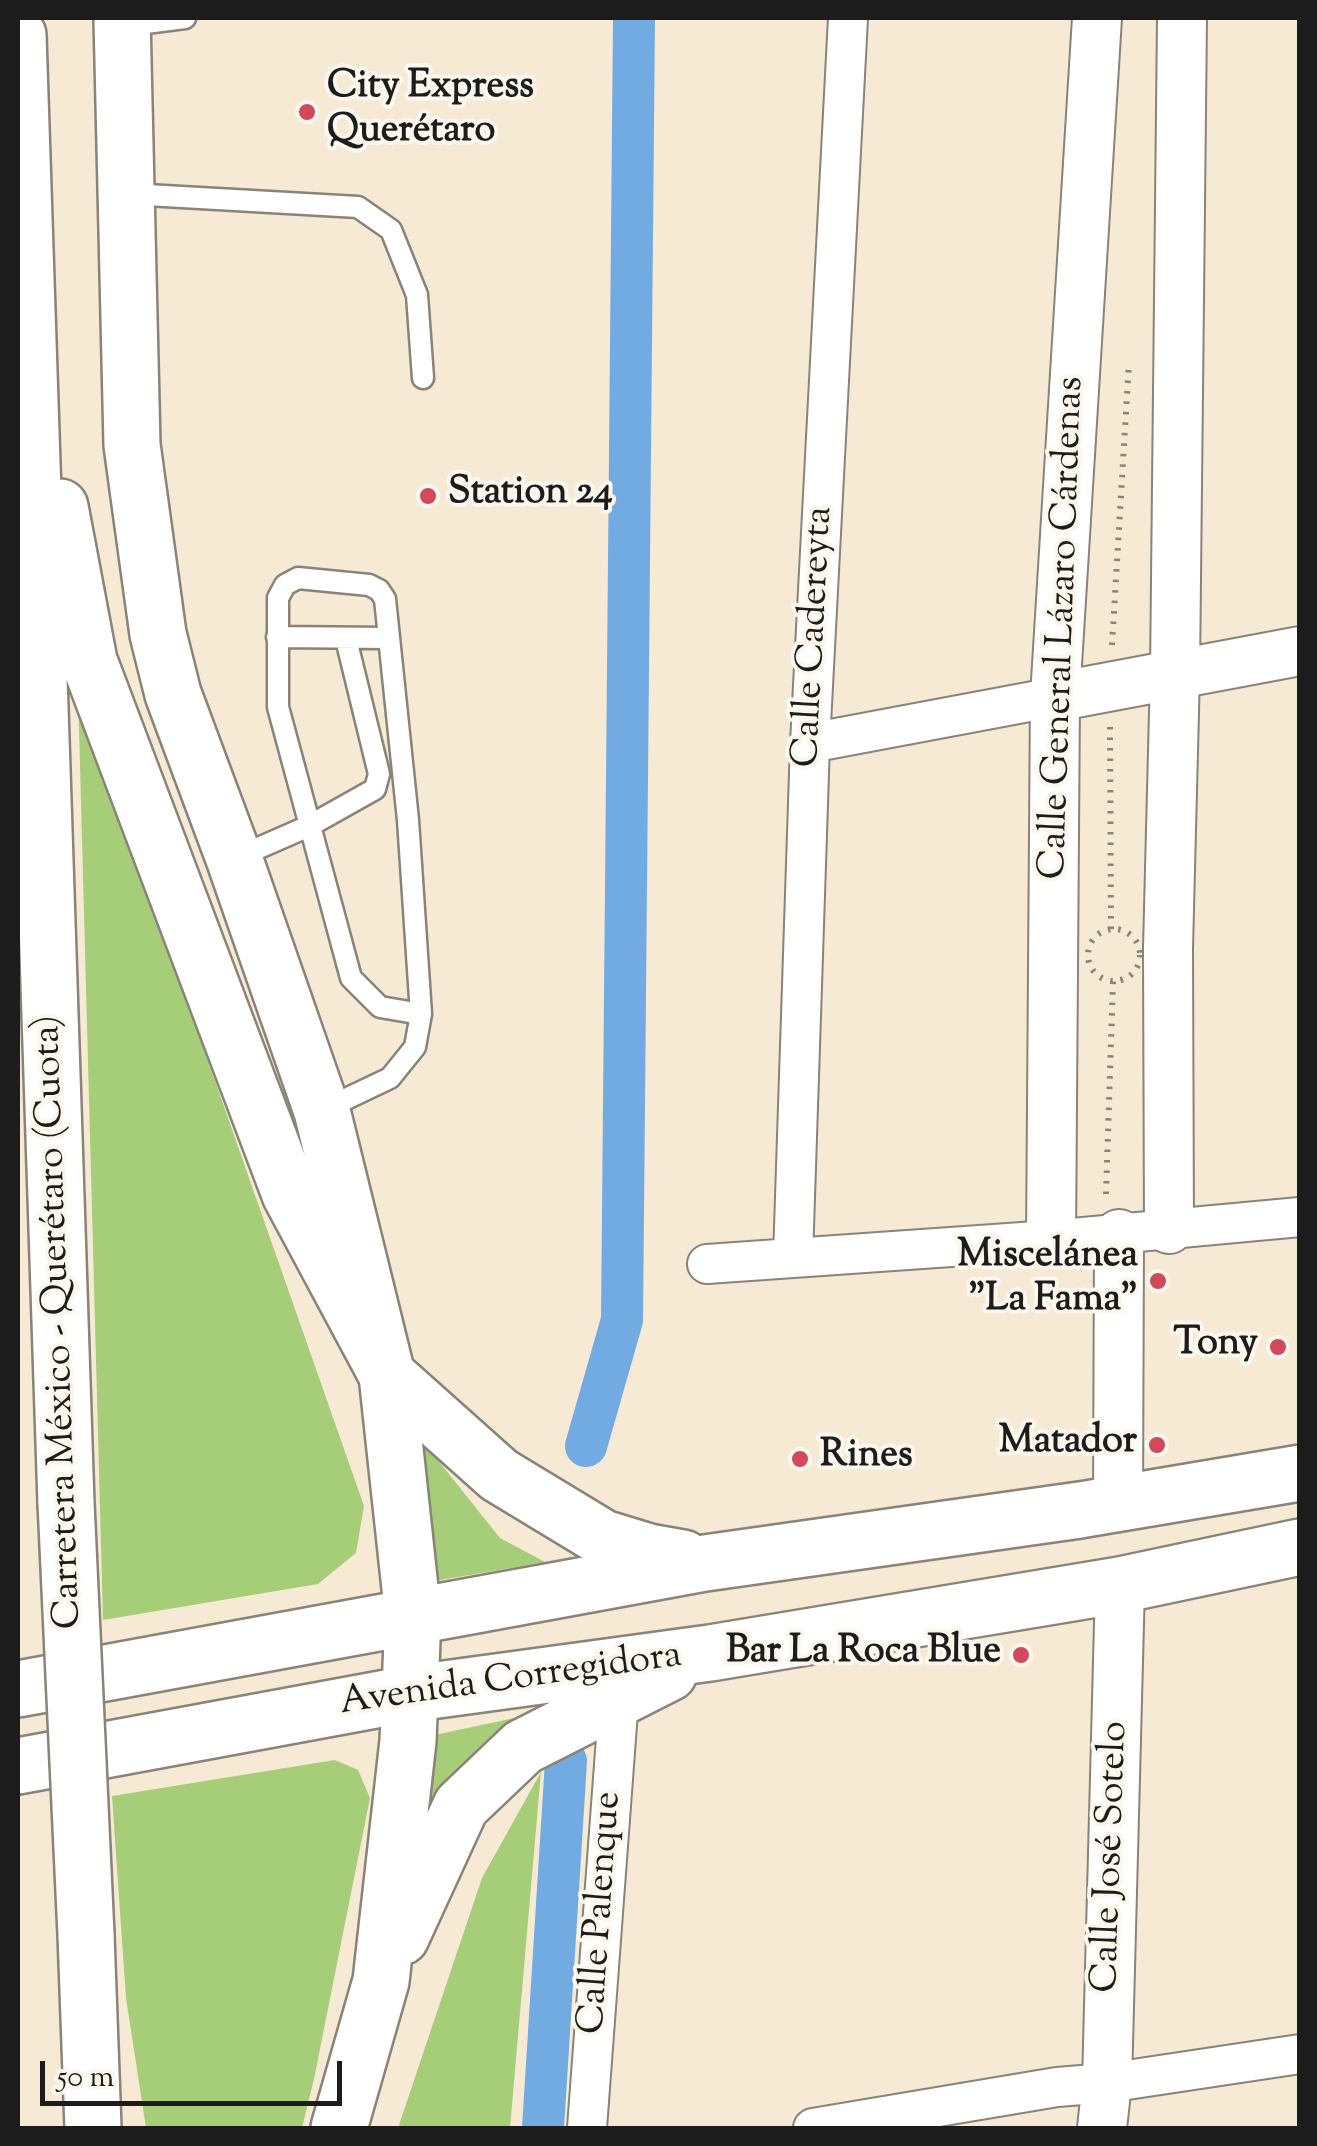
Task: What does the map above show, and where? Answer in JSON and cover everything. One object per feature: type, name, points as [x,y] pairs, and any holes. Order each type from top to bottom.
[{"type":"main road","points":[[23,188],[39,18]]},
{"type":"main road","points":[[122,22],[132,445],[158,634],[172,694],[322,1111],[387,1376],[413,1616],[408,1740],[381,1981]]},
{"type":"main road","name":"Carretera México - Querétaro (Cuota)","points":[[18,35],[66,1504],[92,2128]]},
{"type":"main road","points":[[27,332],[89,661],[290,1194],[387,1376],[499,1475],[603,1538],[649,1552],[706,1562]]},
{"type":"main road","name":"Avenida Corregidora","points":[[18,1688],[706,1562],[1118,1504],[1300,1473]]},
{"type":"main road","name":"Avenida Corregidora","points":[[18,1766],[408,1694],[710,1653],[1120,1585],[1300,1547]]},
{"type":"main road","points":[[339,2128],[381,1981],[460,1806],[523,1747],[710,1653]]},
{"type":"street","name":"Calle Cadereyta","points":[[793,1258],[810,743],[848,18]]},
{"type":"street","name":"Calle General Lázaro Cárdenas","points":[[1051,1240],[1055,697],[1098,18]]},
{"type":"street","points":[[1170,1230],[1168,948],[1182,18]]},
{"type":"street","points":[[810,743],[1300,652]]},
{"type":"street","points":[[706,1264],[1051,1240],[1300,1217]]},
{"type":"street","points":[[1112,1234],[1118,1504]]},
{"type":"street","name":"Calle José Sotelo","points":[[1105,2106],[1120,1585]]},
{"type":"street","name":"Calle Palenque","points":[[587,2128],[618,1698]]},
{"type":"street","points":[[813,2128],[1057,2087],[1105,2106],[1300,2054]]},
{"type":"lane","points":[[122,22],[185,18]]},
{"type":"lane","points":[[126,194],[358,207],[390,230],[416,295],[424,378]]},
{"type":"lane","points":[[322,1111],[390,1078],[415,1047],[421,1014],[408,820],[384,599],[370,585],[298,578],[285,585],[278,598],[278,706],[308,826],[351,978],[380,1007],[421,1014]]},
{"type":"lane","points":[[278,638],[389,638]]},
{"type":"lane","points":[[234,858],[308,826],[375,789],[380,774],[346,639]]},
{"type":"path","points":[[1118,360],[1139,360]]},
{"type":"path","points":[[1110,929],[1110,686],[1129,362]]},
{"type":"path","points":[[1121,929],[1131,935],[1140,949],[1140,958],[1133,973],[1113,981],[1095,972],[1088,952],[1100,933],[1121,929]]},
{"type":"path","points":[[1112,1234],[1113,981]]},
{"type":"green space","points":[[78,690],[364,1506],[356,1553],[318,1584],[103,1620]]},
{"type":"green space","points":[[409,1424],[500,1538],[545,1562],[423,1583]]},
{"type":"green space","points":[[524,1716],[477,1767],[400,1893],[425,1737]]},
{"type":"green space","points":[[335,1760],[358,1770],[370,1798],[302,2128],[146,2128],[126,1998],[112,1796]]},
{"type":"green space","points":[[541,1772],[510,2128],[398,2128],[482,1878]]},
{"type":"waterway","points":[[586,1446],[622,1320],[634,18]]},
{"type":"waterway","points":[[543,2128],[566,1761]]},
{"type":"place","name":"City Express Querétaro","points":[[307,112]]},
{"type":"place","name":"Station 24","points":[[428,496]]},
{"type":"place","name":"Miscelánea \"La Fama\"","points":[[1158,1281]]},
{"type":"place","name":"Tony","points":[[1278,1347]]},
{"type":"place","name":"Matador","points":[[1157,1445]]},
{"type":"place","name":"Rines","points":[[800,1459]]},
{"type":"place","name":"Bar La Roca Blue","points":[[1021,1655]]}]
